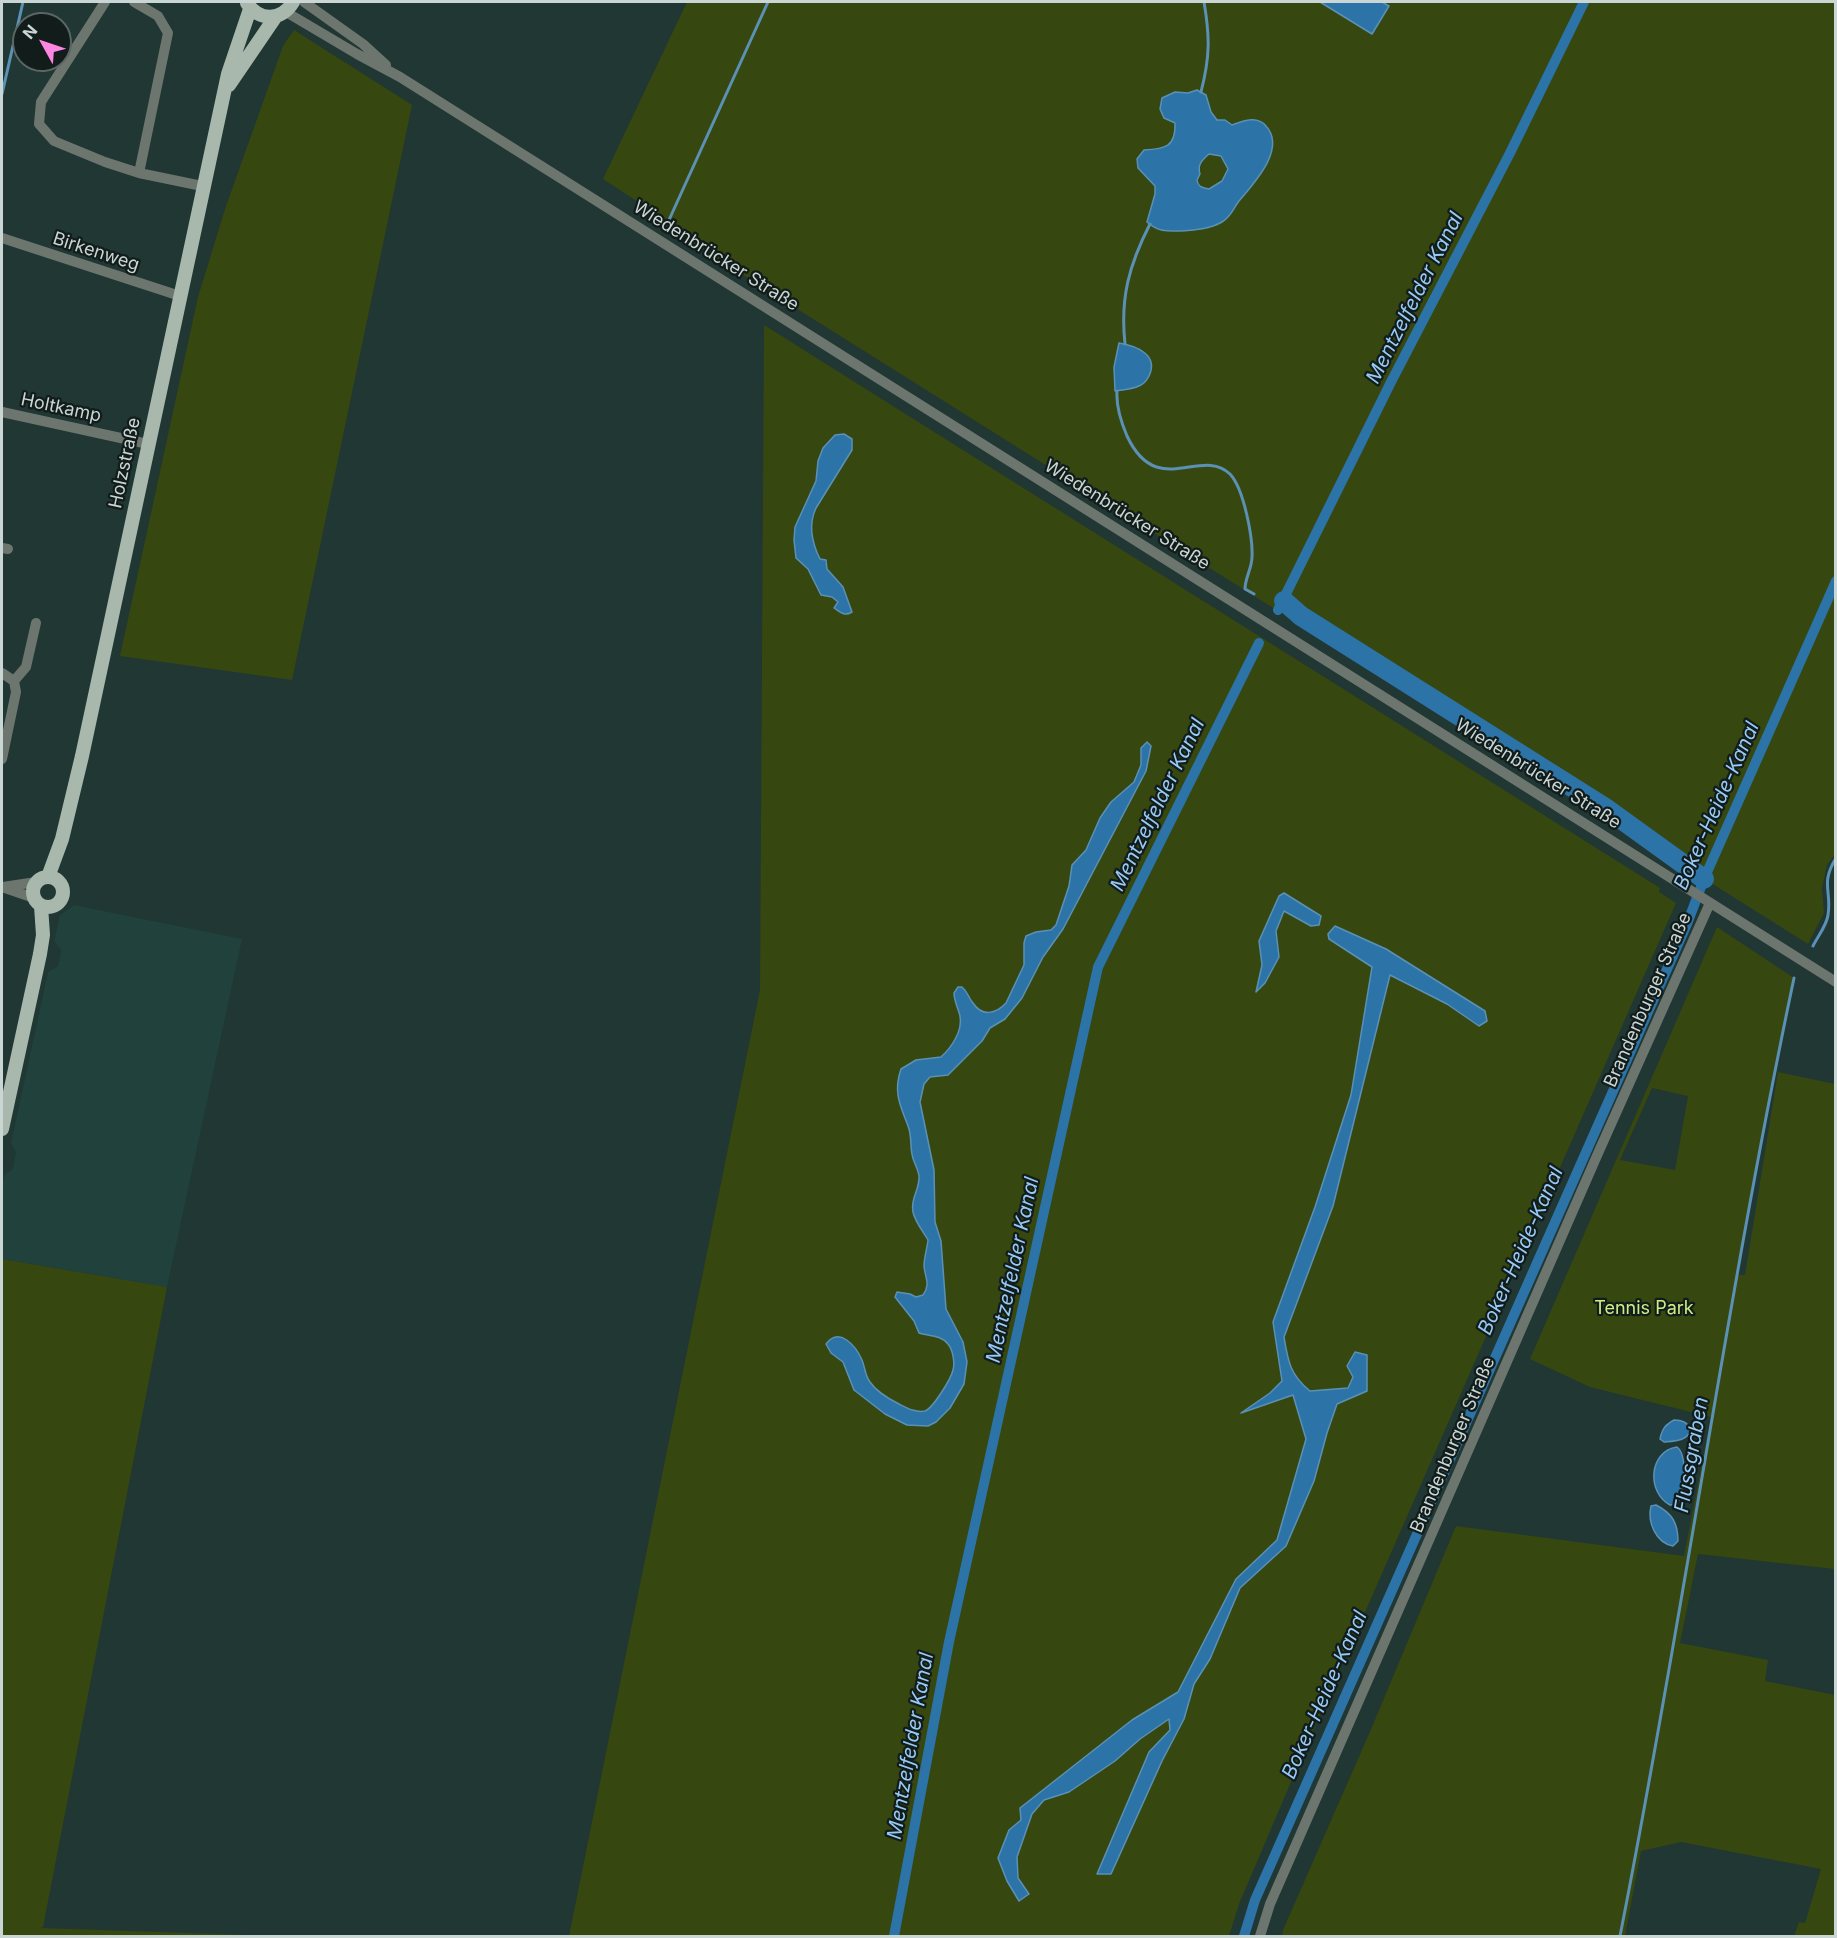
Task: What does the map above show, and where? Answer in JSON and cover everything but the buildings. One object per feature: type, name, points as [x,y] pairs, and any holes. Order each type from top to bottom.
[{"type":"main road","name":"Wiedenbrücker Straße","points":[[248,5],[262,16],[285,10]]},
{"type":"main road","name":"Holzstraße","points":[[2,1129],[43,934],[43,903],[33,889],[47,880],[62,838],[82,756],[202,186],[228,74],[248,5]]},
{"type":"main road","name":"Holzstraße","points":[[223,94],[285,10]]},
{"type":"main road","name":"Holzstraße","points":[[43,903],[61,900],[63,895],[62,884],[47,880]]},
{"type":"street","points":[[105,2],[41,102],[39,124],[54,141],[105,162],[202,186]]},
{"type":"street","points":[[134,2],[158,16],[168,33],[139,172]]},
{"type":"street","name":"Wiedenbrücker Straße","points":[[304,2],[363,44],[400,77]]},
{"type":"street","name":"Wiedenbrücker Straße","points":[[285,10],[400,77],[1836,982]]},
{"type":"street","name":"Birkenweg","points":[[2,238],[180,296]]},
{"type":"street","name":"Holtkamp","points":[[2,412],[148,444]]},
{"type":"street","points":[[14,681],[26,667],[36,623]]},
{"type":"street","points":[[2,673],[14,681],[16,692],[2,759]]},
{"type":"street","points":[[2,887],[47,880]]},
{"type":"street","points":[[2,887],[43,903]]},
{"type":"street","name":"Brandenburger Straße","points":[[1260,1936],[1275,1893],[1707,901]]},
{"type":"shaded area","points":[[74,905],[242,939],[167,1287],[2,1259],[4,1175],[13,1169],[16,1152],[11,1143],[48,972],[58,966],[60,958],[61,950],[54,941],[60,915]]},
{"type":"green space","points":[[687,2],[1835,2],[1836,853],[1827,865],[1822,888],[1824,913],[1808,944],[670,229],[672,224],[603,179]]},
{"type":"green space","points":[[294,30],[412,105],[292,680],[120,656],[198,297],[225,209],[283,46]]},
{"type":"green space","points":[[764,325],[1660,888],[1659,892],[1676,903],[1305,1749],[1239,1904],[1229,1936],[569,1936],[760,990]]},
{"type":"green space","name":"Tennis Park","points":[[1717,927],[1794,978],[1775,1068],[1738,1275],[1745,1275],[1778,1072],[1835,1084],[1835,1569],[1698,1554],[1680,1643],[1768,1660],[1765,1681],[1835,1695],[1835,1936],[1794,1936],[1799,1922],[1805,1923],[1821,1869],[1681,1842],[1641,1851],[1625,1936],[1282,1936],[1456,1526],[1684,1556],[1711,1417],[1590,1387],[1530,1359]],"holes":[[[1652,1088],[1688,1096],[1675,1170],[1620,1160]]]},
{"type":"green space","points":[[2,1259],[167,1287],[43,1927],[40,1928],[279,1936],[2,1936]]},
{"type":"water","points":[[1320,2],[1382,2],[1389,6],[1372,34]]},
{"type":"water","points":[[1197,90],[1206,95],[1211,112],[1217,120],[1225,120],[1232,125],[1250,120],[1262,123],[1271,135],[1273,145],[1266,166],[1225,220],[1202,229],[1163,230],[1147,222],[1155,186],[1138,168],[1137,159],[1144,150],[1158,149],[1168,145],[1174,137],[1175,123],[1164,118],[1160,109],[1162,98],[1175,92],[1188,93]],"holes":[[[1209,154],[1221,156],[1228,169],[1222,181],[1209,189],[1201,187],[1197,180],[1204,158]]]},
{"type":"water","points":[[1119,343],[1133,346],[1149,357],[1151,369],[1149,376],[1141,385],[1115,391],[1114,367]]},
{"type":"water","points":[[844,434],[852,439],[852,450],[816,508],[812,527],[813,540],[820,559],[826,560],[827,569],[843,587],[852,612],[847,614],[834,608],[838,602],[832,597],[821,595],[808,569],[796,558],[794,540],[795,527],[816,481],[818,461],[823,448],[835,435]]},
{"type":"water","points":[[1147,742],[1151,746],[1146,771],[1063,929],[1043,957],[1022,998],[1005,1019],[990,1028],[982,1041],[948,1075],[930,1077],[924,1084],[920,1102],[934,1170],[935,1222],[941,1241],[946,1309],[963,1342],[967,1362],[964,1384],[950,1408],[936,1422],[928,1426],[907,1425],[885,1414],[854,1390],[843,1362],[831,1353],[826,1344],[836,1337],[847,1340],[859,1355],[867,1377],[879,1392],[915,1411],[925,1411],[932,1405],[952,1374],[954,1364],[948,1344],[938,1337],[919,1333],[914,1321],[895,1297],[897,1292],[916,1297],[923,1295],[927,1284],[924,1260],[928,1240],[917,1223],[912,1207],[919,1176],[899,1098],[898,1085],[901,1069],[916,1060],[941,1057],[949,1049],[960,1027],[960,1016],[954,996],[958,987],[962,987],[971,1001],[985,1012],[994,1012],[1006,1003],[1024,965],[1026,936],[1051,930],[1056,925],[1069,886],[1072,865],[1086,850],[1100,818],[1111,802],[1134,782],[1141,765],[1141,748]]},
{"type":"water","points":[[1284,893],[1321,916],[1319,925],[1311,926],[1284,911],[1276,931],[1279,957],[1265,983],[1256,992],[1262,965],[1259,941],[1279,896]]},
{"type":"water","points":[[1335,926],[1386,949],[1485,1011],[1487,1021],[1479,1026],[1447,1004],[1390,975],[1333,1206],[1284,1337],[1291,1367],[1298,1379],[1310,1391],[1348,1388],[1353,1377],[1347,1366],[1355,1352],[1367,1355],[1367,1391],[1337,1404],[1314,1481],[1286,1546],[1240,1588],[1210,1659],[1194,1684],[1184,1719],[1162,1761],[1111,1874],[1097,1874],[1149,1752],[1170,1730],[1169,1719],[1140,1739],[1115,1761],[1069,1792],[1044,1800],[1032,1814],[1017,1857],[1018,1878],[1029,1894],[1019,1901],[1007,1881],[998,1858],[1009,1830],[1021,1820],[1020,1808],[1132,1720],[1178,1692],[1236,1579],[1277,1540],[1306,1439],[1293,1395],[1241,1413],[1270,1393],[1282,1381],[1273,1322],[1315,1207],[1351,1095],[1372,967],[1329,939],[1328,934]]},
{"type":"water","points":[[1674,1420],[1686,1423],[1691,1429],[1687,1436],[1680,1440],[1664,1442],[1660,1439],[1663,1430]]},
{"type":"water","points":[[1677,1447],[1683,1458],[1683,1483],[1677,1504],[1670,1505],[1657,1491],[1654,1473],[1661,1456]]},
{"type":"water","points":[[1656,1505],[1670,1515],[1675,1524],[1678,1541],[1673,1546],[1662,1541],[1654,1531],[1650,1512],[1651,1506]]},
{"type":"waterway","points":[[2,94],[23,2]]},
{"type":"waterway","points":[[669,220],[768,2]]},
{"type":"waterway","points":[[1201,92],[1208,47],[1204,2]]},
{"type":"waterway","name":"Mentzelfelder Kanal","points":[[1278,610],[1584,2]]},
{"type":"waterway","points":[[1125,344],[1124,312],[1128,282],[1150,224]]},
{"type":"waterway","points":[[1117,391],[1119,414],[1127,436],[1139,455],[1152,465],[1165,469],[1206,465],[1218,467],[1230,474],[1235,481],[1247,514],[1251,538],[1252,561],[1245,589],[1254,594]]},
{"type":"waterway","name":"Boker-Heide-Kanal","points":[[1244,1936],[1255,1900],[1687,924],[1704,879],[1836,581]]},
{"type":"waterway","points":[[1284,601],[1301,616],[1607,809],[1704,879]]},
{"type":"waterway","name":"Mentzelfelder Kanal","points":[[894,1936],[949,1642],[1098,967],[1259,643]]},
{"type":"waterway","name":"Flussgraben","points":[[1813,946],[1827,919],[1829,907],[1827,881],[1836,858]]},
{"type":"waterway","name":"Flussgraben","points":[[1620,1936],[1643,1817],[1747,1217],[1794,978]]}]
